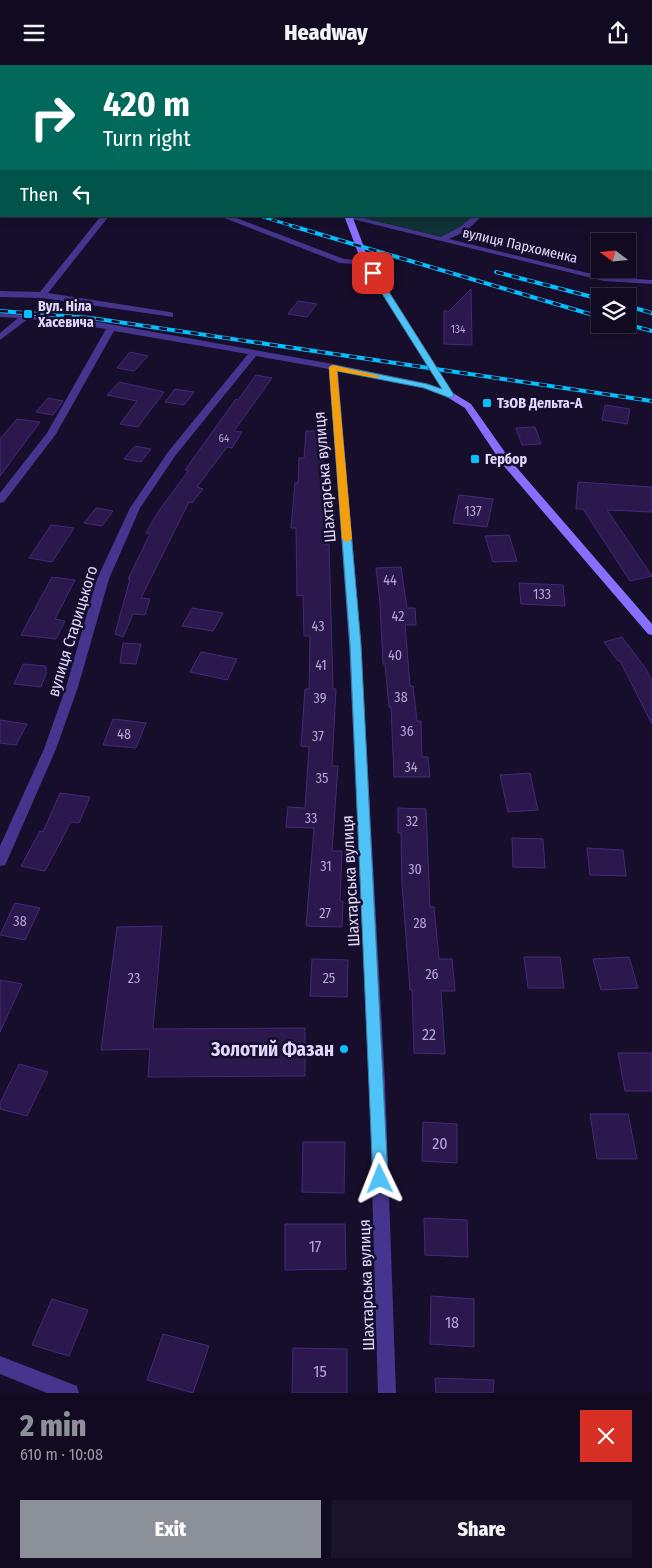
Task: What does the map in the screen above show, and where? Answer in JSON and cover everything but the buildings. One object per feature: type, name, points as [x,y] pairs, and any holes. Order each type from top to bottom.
[{"type":"street","points":[[42,295],[104,217]]},
{"type":"street","points":[[226,217],[343,261],[366,260]]},
{"type":"street","points":[[348,217],[366,260],[450,395]]},
{"type":"street","name":"вулиця Пархоменка","points":[[348,217],[604,279],[652,282]]},
{"type":"street","points":[[441,240],[463,229],[477,217]]},
{"type":"street","points":[[0,294],[42,295],[170,315]]},
{"type":"street","points":[[0,314],[26,315],[112,327],[333,367],[427,386],[450,395],[468,406],[507,463],[652,631]]},
{"type":"street","points":[[0,337],[26,315]]},
{"type":"street","points":[[0,500],[51,435],[112,327]]},
{"type":"street","name":"вулиця Старицького","points":[[0,861],[50,749],[72,687],[103,579],[136,508],[171,454],[254,353]]},
{"type":"street","name":"Шахтарська вулиця","points":[[333,367],[355,645],[377,1082],[387,1393]]},
{"type":"street","points":[[0,1365],[70,1393]]},
{"type":"green space","points":[[359,217],[477,217],[446,238],[360,219]]},
{"type":"railway","points":[[263,217],[296,227]]},
{"type":"railway","points":[[292,226],[591,314]]},
{"type":"railway","points":[[496,272],[591,297]]},
{"type":"railway","points":[[636,308],[652,313]]},
{"type":"railway","points":[[0,311],[91,318],[652,401]]},
{"type":"railway","points":[[636,327],[652,331]]},
{"type":"slow traffic","points":[[347,539],[333,367],[376,376]]},
{"type":"place","name":"Вул. Ніла Хасевича","points":[[28,314]]},
{"type":"place","name":"ТзОВ Дельта-А","points":[[487,403]]},
{"type":"place","name":"Гербор","points":[[475,459]]},
{"type":"place","name":"Золотий Фазан","points":[[344,1049]]},
{"type":"route","points":[[373,273],[421,346],[450,395],[427,386],[333,367],[355,645],[377,1082],[380,1179]]}]
